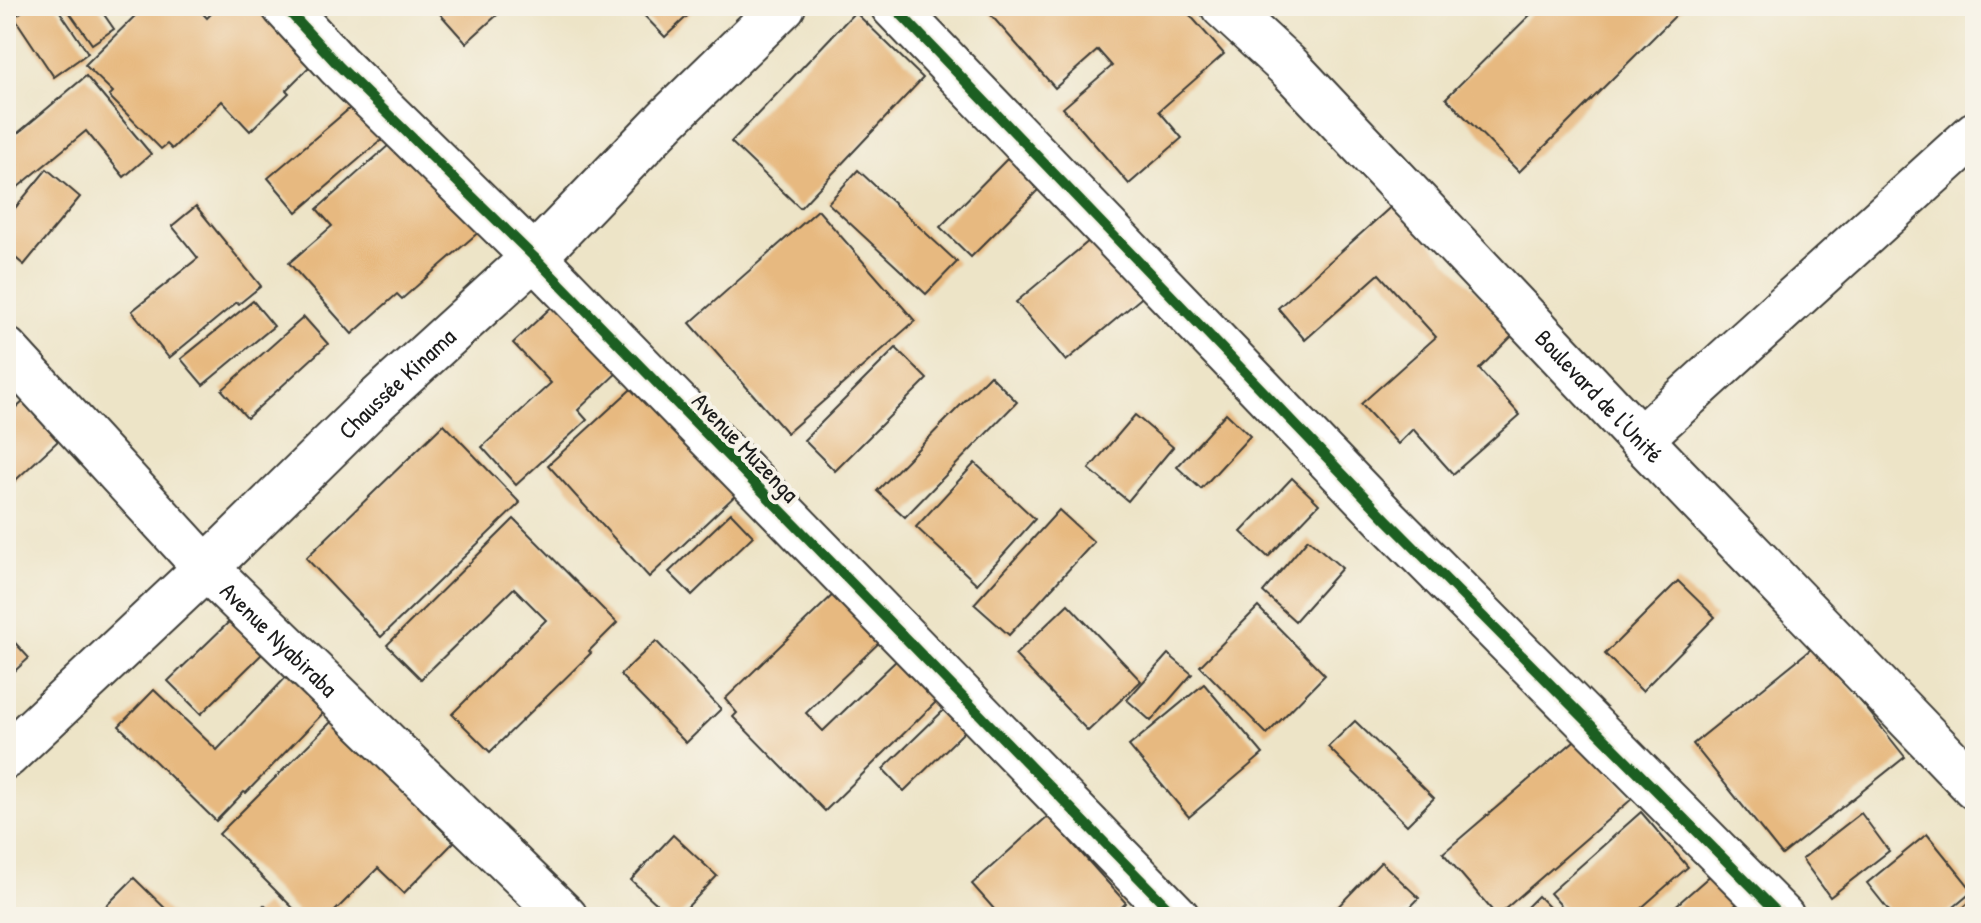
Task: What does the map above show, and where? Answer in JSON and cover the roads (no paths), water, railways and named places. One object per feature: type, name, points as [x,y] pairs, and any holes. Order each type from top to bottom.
[{"type":"street","name":"Avenue Muzenga","points":[[284,6],[338,65],[534,257],[1177,917]]},
{"type":"street","name":"Chaussée Kinama","points":[[6,756],[206,568],[377,400],[534,257],[667,119],[783,6]]},
{"type":"street","points":[[893,6],[1386,519],[1782,917]]},
{"type":"street","name":"Boulevard de l'Unité","points":[[1223,6],[1290,68],[1640,439],[1975,787]]},
{"type":"street","points":[[1640,439],[1975,134]]},
{"type":"street","name":"Avenue Nyabiraba","points":[[6,350],[206,568],[565,917]]}]
